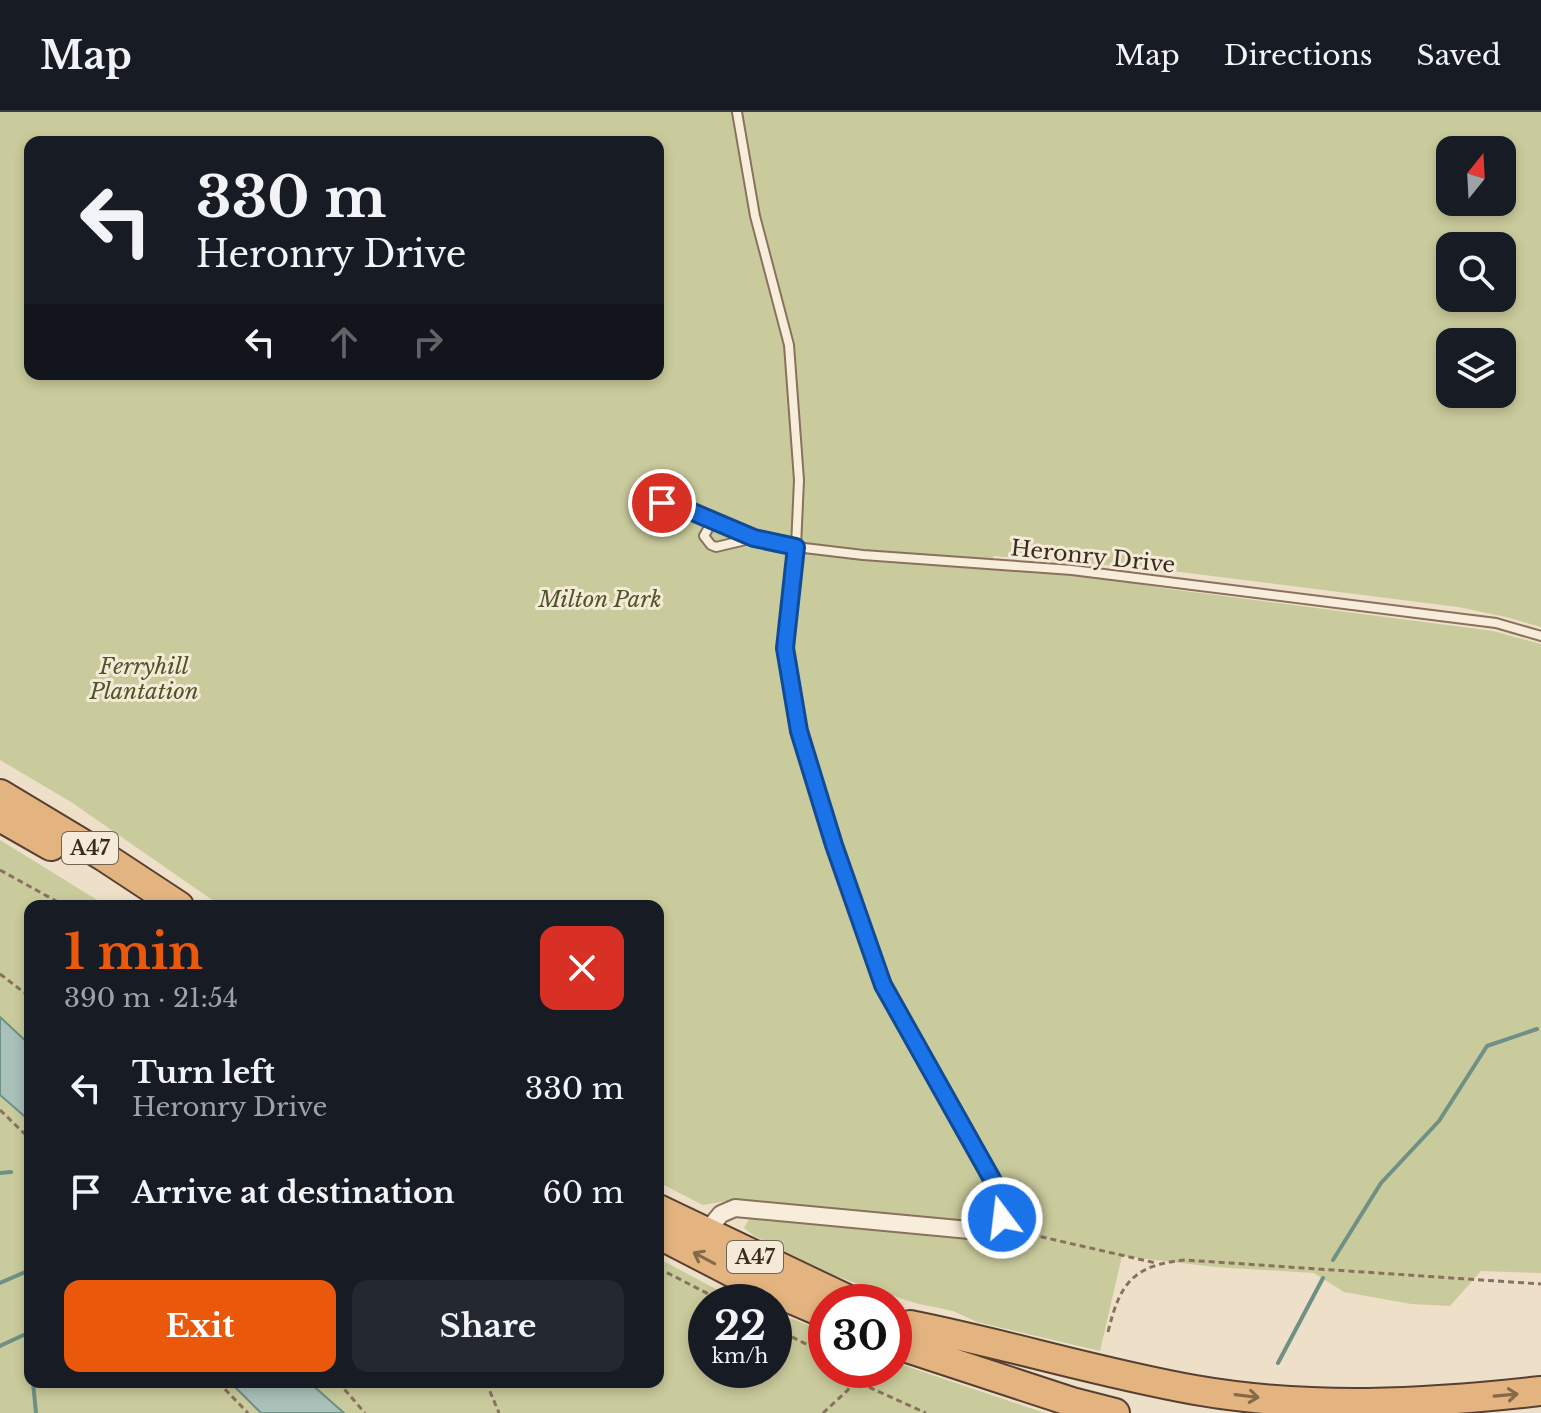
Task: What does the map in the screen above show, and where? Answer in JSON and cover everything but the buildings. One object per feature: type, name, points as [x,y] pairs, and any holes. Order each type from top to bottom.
[{"type":"highway","name":"A47","points":[[0,794],[170,900]]},
{"type":"highway","name":"A47","points":[[0,817],[87,866],[138,900]]},
{"type":"highway","name":"A47","points":[[664,1212],[814,1284]]},
{"type":"highway","name":"A47","points":[[664,1237],[747,1280],[808,1306]]},
{"type":"highway","points":[[912,1334],[987,1341],[1115,1374],[1197,1390],[1290,1401],[1397,1404],[1541,1391]]},
{"type":"highway","points":[[912,1336],[1098,1386],[1223,1413]]},
{"type":"highway","points":[[912,1338],[1072,1402],[1115,1413]]},
{"type":"highway","points":[[912,1339],[1074,1413]]},
{"type":"street","points":[[705,1233],[721,1214],[735,1208],[980,1231],[992,1227],[1002,1218],[1005,1208],[997,1188]]},
{"type":"lane","points":[[737,112],[755,216],[789,345],[799,480],[796,547],[785,648],[799,731],[834,845],[883,985],[997,1188]]},
{"type":"lane","name":"Heronry Drive","points":[[646,504],[662,503],[754,538],[796,547],[1119,575],[1496,623],[1541,636]]},
{"type":"lane","points":[[713,520],[704,536],[711,545],[716,547],[754,538]]},
{"type":"path","points":[[0,870],[54,900]]},
{"type":"path","points":[[0,974],[24,992]]},
{"type":"path","points":[[0,1110],[24,1133]]},
{"type":"path","points":[[1005,1208],[1042,1237],[1157,1263],[1185,1260],[1541,1284]]},
{"type":"path","points":[[1108,1332],[1122,1287],[1157,1263]]},
{"type":"path","points":[[664,1271],[689,1284]]},
{"type":"path","points":[[224,1388],[248,1413]]},
{"type":"path","points":[[343,1388],[365,1413]]},
{"type":"path","points":[[489,1388],[499,1413]]},
{"type":"path","points":[[823,1413],[849,1388]]},
{"type":"path","points":[[871,1388],[926,1413]]},
{"type":"green space","points":[[0,112],[1541,112],[1541,627],[1458,607],[1156,569],[994,556],[988,570],[1048,570],[1493,631],[1541,644],[1541,1273],[1481,1271],[1450,1306],[1411,1304],[1344,1292],[1314,1273],[1215,1267],[1122,1256],[1100,1351],[977,1322],[953,1311],[912,1302],[912,1284],[858,1284],[754,1236],[744,1228],[751,1215],[746,1202],[732,1200],[703,1205],[664,1185],[664,900],[212,900],[71,802],[0,760]]},
{"type":"green space","points":[[0,840],[97,900],[24,900],[24,1388],[664,1388],[664,1261],[706,1284],[688,1284],[688,1388],[792,1388],[792,1319],[808,1325],[808,1388],[912,1388],[912,1368],[1045,1413],[0,1413]]},
{"type":"shaded area","points":[[0,1017],[24,1039],[24,1116],[0,1095]]},
{"type":"shaded area","points":[[236,1388],[316,1388],[344,1413],[261,1413]]},
{"type":"waterway","points":[[1333,1260],[1381,1183],[1439,1121],[1487,1046],[1537,1029]]},
{"type":"waterway","points":[[0,1173],[11,1172]]},
{"type":"waterway","points":[[0,1283],[24,1273]]},
{"type":"waterway","points":[[1278,1363],[1323,1278]]},
{"type":"waterway","points":[[0,1346],[24,1335]]},
{"type":"waterway","points":[[34,1388],[36,1413]]},
{"type":"route","points":[[662,503],[681,507],[754,538],[796,547],[785,648],[799,731],[834,845],[883,985],[997,1188],[1005,1208],[1002,1218]]},
{"type":"park label","name":"Milton Park","points":[[600,599]]},
{"type":"park label","name":"Ferryhill Plantation","points":[[144,678]]}]
